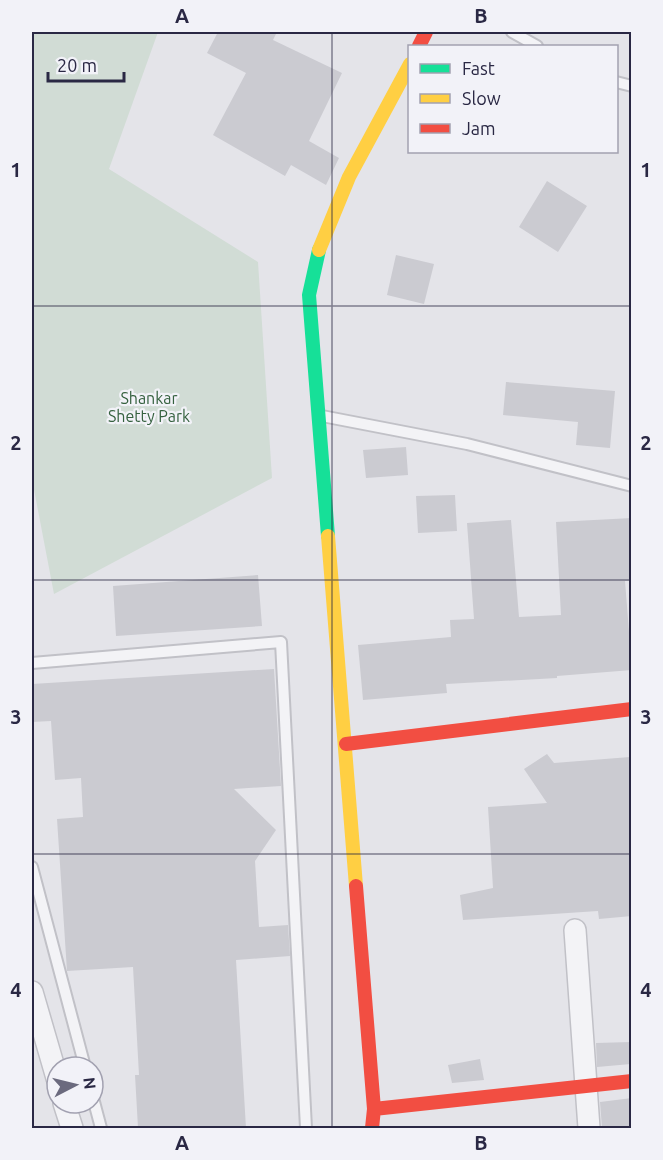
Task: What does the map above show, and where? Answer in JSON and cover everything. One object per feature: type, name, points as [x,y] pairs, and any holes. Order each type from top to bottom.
[{"type":"street","points":[[372,1128],[374,1109],[309,295],[312,268],[342,193],[408,68]]},
{"type":"street","points":[[346,744],[632,709]]},
{"type":"street","points":[[575,930],[589,1128]]},
{"type":"street","points":[[32,992],[50,1055]]},
{"type":"street","points":[[374,1109],[632,1081]]},
{"type":"lane","points":[[512,32],[535,45]]},
{"type":"lane","points":[[319,416],[467,444],[632,486]]},
{"type":"lane","points":[[32,663],[281,642],[306,1128]]},
{"type":"lane","points":[[32,867],[82,1055]]},
{"type":"green space","name":"Shankar Shetty Park","points":[[32,32],[158,32],[109,169],[258,262],[272,478],[54,594],[32,479]]},
{"type":"building","points":[[218,32],[277,32],[273,40],[342,73],[309,141],[339,158],[326,185],[291,165],[285,176],[213,135],[246,73],[207,53]]},
{"type":"building","points":[[547,181],[587,206],[558,252],[519,227]]},
{"type":"building","points":[[396,255],[434,264],[424,304],[387,295]]},
{"type":"building","points":[[506,382],[615,391],[610,448],[576,445],[578,422],[503,415]]},
{"type":"building","points":[[406,447],[408,475],[366,478],[363,450]]},
{"type":"building","points":[[455,495],[457,531],[418,533],[416,496]]},
{"type":"building","points":[[632,518],[632,581],[625,581],[632,670],[557,676],[557,678],[446,684],[447,693],[363,700],[358,645],[451,637],[450,620],[474,619],[467,523],[511,520],[519,617],[561,615],[556,522]]},
{"type":"building","points":[[258,575],[262,626],[116,636],[113,586]]},
{"type":"building","points":[[274,669],[281,786],[234,789],[276,830],[255,861],[259,927],[288,925],[290,956],[236,960],[246,1128],[138,1128],[135,1075],[139,1075],[133,967],[67,971],[57,819],[83,817],[81,778],[55,780],[51,721],[32,722],[32,684]]},
{"type":"building","points":[[547,754],[554,763],[630,757],[632,916],[599,919],[598,911],[463,920],[460,895],[493,888],[488,807],[547,803],[524,769]]},
{"type":"building","points":[[631,1042],[631,1064],[597,1067],[596,1043]]},
{"type":"building","points":[[480,1059],[484,1080],[452,1083],[448,1065]]},
{"type":"building","points":[[632,1098],[632,1128],[602,1128],[600,1102]]},
{"type":"traffic: fast","points":[[319,250],[309,295],[328,536]]},
{"type":"traffic: slow","points":[[319,250],[349,177],[408,68]]},
{"type":"traffic: slow","points":[[328,536],[356,886]]},
{"type":"traffic: jam","points":[[420,45],[426,32]]},
{"type":"traffic: jam","points":[[346,744],[632,709]]},
{"type":"traffic: jam","points":[[356,886],[374,1109],[372,1128]]},
{"type":"traffic: jam","points":[[374,1109],[632,1081]]}]
